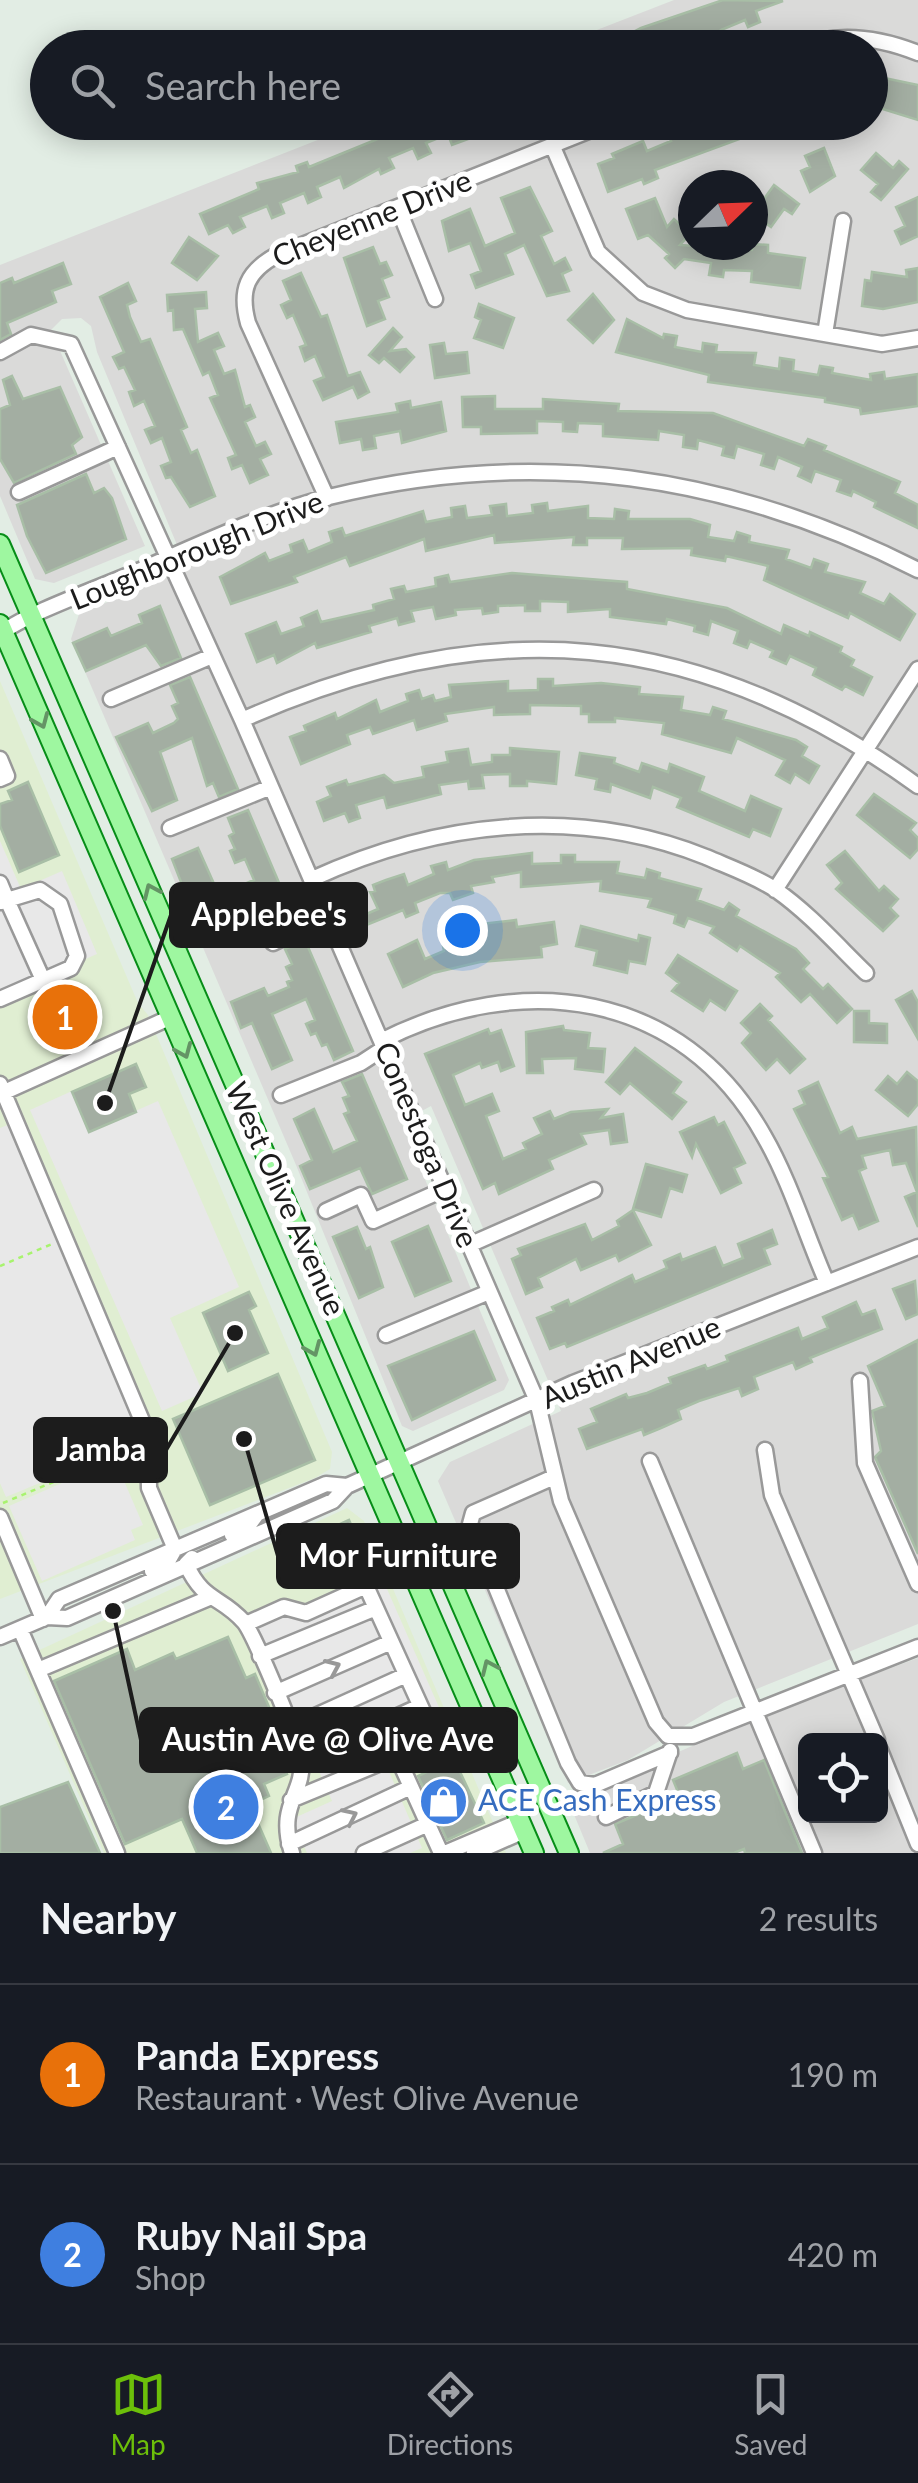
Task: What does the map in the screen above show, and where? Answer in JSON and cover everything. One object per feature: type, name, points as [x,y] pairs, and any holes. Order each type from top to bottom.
[{"type":"main road","name":"West Olive Avenue","points":[[0,544],[569,1853]]},
{"type":"main road","name":"West Olive Avenue","points":[[1,630],[534,1853]]},
{"type":"street","points":[[888,42],[918,53]]},
{"type":"street","name":"Cheyenne Drive","points":[[327,498],[242,300],[248,276],[263,262],[567,140]]},
{"type":"street","points":[[552,146],[590,238],[627,282],[663,303],[882,344],[918,338]]},
{"type":"street","points":[[398,208],[435,299]]},
{"type":"street","points":[[825,334],[843,221]]},
{"type":"street","name":"Conestoga Drive","points":[[0,352],[31,335],[71,344],[312,879],[537,1402],[554,1478],[656,1722],[671,1736]]},
{"type":"street","points":[[19,492],[118,447]]},
{"type":"street","name":"Loughborough Drive","points":[[1,630],[168,558],[327,498],[488,472],[536,470],[646,479],[745,498],[793,514],[918,570]]},
{"type":"street","points":[[242,720],[302,694],[403,662],[452,654],[584,651],[711,675],[768,697],[867,749],[918,786]]},
{"type":"street","points":[[111,699],[212,656]]},
{"type":"street","points":[[775,890],[918,669]]},
{"type":"street","points":[[0,759],[7,776],[0,779]]},
{"type":"street","points":[[170,828],[271,787]]},
{"type":"street","points":[[312,879],[354,860],[428,837],[490,827],[552,826],[660,842],[733,868],[775,890],[866,973]]},
{"type":"street","points":[[0,883],[4,901],[43,980]]},
{"type":"street","points":[[1,994],[71,968],[77,956],[68,919],[51,893],[40,890],[4,901]]},
{"type":"street","points":[[306,926],[327,916]]},
{"type":"street","points":[[282,1095],[361,1063],[382,1044],[448,1011],[508,1000],[581,1002],[635,1020],[685,1047],[737,1098],[764,1136],[827,1283]]},
{"type":"street","points":[[111,1598],[122,1584],[167,1563],[175,1549],[149,1488],[150,1442],[136,1397],[1,1090],[170,1018]]},
{"type":"street","points":[[326,1211],[361,1195],[373,1221],[445,1190]]},
{"type":"street","points":[[469,1244],[594,1190]]},
{"type":"street","name":"Austin Avenue","points":[[0,1638],[45,1618],[67,1618],[333,1501],[347,1486],[399,1462],[918,1247]]},
{"type":"street","points":[[386,1334],[489,1292]]},
{"type":"street","points":[[860,1381],[865,1463],[918,1584]]},
{"type":"street","points":[[764,1450],[772,1495],[874,1733]]},
{"type":"street","points":[[650,1461],[814,1853]]},
{"type":"street","points":[[554,1478],[473,1512],[470,1524],[568,1763],[580,1783],[595,1786],[670,1753]]},
{"type":"street","name":"Austin Avenue","points":[[45,1618],[59,1599],[326,1484],[347,1486]]},
{"type":"street","points":[[257,1514],[246,1530],[200,1549],[186,1564],[198,1590],[246,1624],[290,1728],[301,1760],[283,1826],[291,1849],[411,1787]]},
{"type":"street","points":[[0,1517],[45,1618]]},
{"type":"street","points":[[246,1624],[284,1606],[306,1613],[366,1586],[436,1740],[291,1800]]},
{"type":"street","points":[[38,1670],[209,1598]]},
{"type":"street","points":[[260,1656],[376,1608]]},
{"type":"street","points":[[20,1629],[117,1853]]},
{"type":"street","points":[[275,1693],[391,1642]]},
{"type":"street","points":[[606,1817],[656,1793],[670,1753],[671,1736],[694,1736],[918,1647]]},
{"type":"street","points":[[290,1728],[406,1675]]},
{"type":"street","points":[[301,1760],[420,1706]]},
{"type":"street","points":[[397,1756],[443,1853],[522,1826]]},
{"type":"street","points":[[888,1770],[918,1844]]},
{"type":"street","points":[[364,1853],[428,1824]]},
{"type":"street","points":[[474,1853],[522,1826]]},
{"type":"path","points":[[0,1266],[66,1238]]},
{"type":"path","points":[[0,1504],[150,1442]]},
{"type":"shaded area","points":[[674,0],[918,0],[918,1624],[724,1702],[628,1760],[568,1783],[438,1481],[450,1462],[561,1411],[431,1106],[401,1122],[509,1380],[504,1390],[413,1431],[402,1426],[296,1165],[71,639],[79,614],[187,569],[97,352],[91,326],[81,318],[62,319],[51,330],[145,546],[54,583],[35,579],[0,496],[0,265],[318,140],[888,140],[888,30],[597,30]]},
{"type":"shaded area","points":[[0,681],[138,1003],[148,1015],[332,1452],[330,1469],[315,1478],[0,1599]]},
{"type":"shaded area","points":[[0,841],[21,889],[62,871],[97,954],[0,996]]},
{"type":"shaded area","points":[[72,1091],[90,1131],[158,1101],[239,1287],[170,1318],[203,1393],[162,1411],[30,1110]]},
{"type":"shaded area","points":[[10,1124],[141,1441],[6,1497],[0,1483],[0,1128]]},
{"type":"shaded area","points":[[115,1460],[143,1525],[131,1530],[135,1540],[42,1581],[9,1506]]},
{"type":"shaded area","points":[[347,1508],[364,1521],[506,1853],[104,1853],[20,1659]]},
{"type":"shaded area","points":[[380,1573],[452,1737],[387,1767],[422,1848],[410,1853],[307,1853],[292,1819],[332,1801],[256,1627]]},
{"type":"shaded area","points":[[918,1658],[918,1853],[590,1853],[568,1800],[766,1714]]},
{"type":"building","points":[[723,0],[783,1],[756,11],[760,22],[748,27],[745,20],[721,30],[637,30]]},
{"type":"building","points":[[888,79],[918,85],[918,120],[888,111]]},
{"type":"building","points":[[375,140],[433,140],[426,143],[431,153],[418,159],[413,148],[389,158],[394,168],[381,174],[379,169],[344,188],[340,177],[317,187],[321,197],[308,203],[304,193],[280,203],[284,213],[272,218],[267,206],[240,217],[245,227],[233,233],[228,225],[209,234],[200,214],[259,189],[257,183],[298,172],[296,166],[307,162],[309,167]]},
{"type":"building","points":[[737,140],[655,170],[658,178],[644,184],[642,179],[608,192],[598,164],[643,141],[647,151],[671,141]]},
{"type":"building","points":[[824,148],[835,176],[810,192],[801,171],[810,167],[805,156]]},
{"type":"building","points":[[876,153],[893,168],[899,161],[908,169],[881,200],[871,192],[878,184],[861,170]]},
{"type":"building","points":[[774,185],[799,204],[792,214],[784,209],[771,227],[768,225],[768,193]]},
{"type":"building","points":[[530,187],[552,231],[541,236],[554,264],[565,258],[571,270],[562,274],[569,291],[547,296],[524,245],[505,254],[513,274],[476,288],[471,275],[481,271],[470,243],[449,251],[442,221],[470,209],[485,246],[515,233],[501,198]]},
{"type":"building","points":[[918,197],[918,236],[901,244],[895,231],[905,226],[896,207]]},
{"type":"building","points":[[655,198],[667,227],[674,219],[678,223],[678,260],[683,260],[675,268],[665,258],[669,254],[648,235],[638,239],[626,209]]},
{"type":"building","points":[[189,237],[218,256],[197,280],[172,263]]},
{"type":"building","points":[[373,247],[380,264],[386,262],[392,275],[382,279],[389,297],[378,301],[385,319],[367,326],[344,258]]},
{"type":"building","points":[[768,253],[805,258],[800,288],[751,282],[752,271],[724,270],[723,277],[709,275],[711,263],[691,260],[768,260]]},
{"type":"building","points":[[63,263],[71,284],[52,291],[56,302],[7,323],[11,334],[0,340],[0,283],[12,278],[14,283]]},
{"type":"building","points":[[918,268],[918,302],[883,309],[862,306],[865,280],[871,281],[872,272],[907,277],[906,270]]},
{"type":"building","points":[[301,273],[321,317],[327,315],[348,376],[360,372],[369,392],[358,398],[353,387],[323,400],[314,381],[324,377],[315,356],[305,361],[300,347],[306,345],[293,315],[287,318],[281,305],[291,300],[283,281]]},
{"type":"building","points":[[128,283],[136,301],[127,305],[130,317],[141,342],[150,339],[187,427],[181,430],[191,453],[197,450],[215,496],[190,507],[171,477],[166,478],[161,466],[171,462],[162,438],[151,443],[145,430],[155,426],[144,401],[134,406],[129,392],[135,390],[124,367],[119,369],[113,357],[124,352],[100,297]]},
{"type":"building","points":[[206,292],[207,308],[195,309],[198,342],[218,333],[224,346],[214,350],[224,374],[235,370],[245,407],[250,405],[255,417],[245,422],[256,446],[265,442],[271,454],[260,459],[268,475],[250,483],[242,465],[232,469],[228,458],[236,455],[210,398],[218,395],[209,372],[203,375],[183,329],[174,330],[173,310],[168,311],[167,295]]},
{"type":"building","points":[[593,294],[614,320],[593,343],[568,320]]},
{"type":"building","points":[[479,304],[514,318],[503,348],[474,338],[481,320],[475,317]]},
{"type":"building","points":[[627,319],[663,338],[664,334],[677,336],[675,347],[702,352],[703,343],[717,345],[716,352],[756,353],[754,365],[779,369],[780,358],[794,360],[793,371],[818,375],[820,366],[833,368],[832,373],[871,380],[870,374],[884,372],[885,379],[918,374],[918,406],[861,414],[860,408],[825,402],[825,398],[708,382],[709,375],[616,352]]},
{"type":"building","points":[[393,328],[402,337],[390,351],[406,349],[414,357],[400,372],[384,358],[379,363],[369,355]]},
{"type":"building","points":[[444,343],[446,354],[467,352],[469,373],[435,378],[430,345]]},
{"type":"building","points":[[12,376],[23,399],[60,387],[82,437],[72,445],[76,454],[14,483],[0,459],[0,409],[10,405],[3,380]]},
{"type":"building","points":[[495,396],[495,409],[543,409],[543,399],[619,404],[618,411],[713,413],[804,446],[808,439],[826,446],[824,450],[900,482],[895,493],[918,505],[918,528],[874,507],[876,502],[853,491],[851,496],[837,491],[841,480],[815,471],[811,482],[798,476],[802,467],[778,457],[774,469],[761,465],[764,454],[737,446],[734,458],[722,455],[724,447],[698,440],[697,449],[683,447],[684,435],[659,431],[658,440],[603,436],[603,424],[578,423],[577,432],[563,431],[563,422],[537,421],[537,433],[481,434],[481,427],[463,427],[462,397]]},
{"type":"building","points":[[410,401],[411,408],[441,402],[446,431],[402,443],[400,431],[374,436],[376,448],[363,450],[361,439],[340,443],[336,422],[398,412],[396,404]]},
{"type":"building","points":[[86,474],[94,493],[104,488],[112,498],[126,539],[46,573],[17,505]]},
{"type":"building","points":[[547,503],[548,511],[588,506],[588,518],[614,519],[615,509],[629,511],[628,519],[690,519],[710,525],[708,537],[734,541],[737,532],[750,536],[749,542],[789,550],[786,559],[811,568],[814,559],[828,564],[825,572],[865,582],[860,593],[884,604],[890,594],[915,614],[900,640],[850,613],[848,618],[764,580],[768,566],[726,556],[725,561],[691,555],[692,548],[622,549],[623,538],[587,538],[587,545],[573,545],[574,537],[495,543],[494,535],[426,551],[424,539],[350,566],[346,557],[294,577],[297,582],[231,604],[220,577],[265,553],[269,561],[292,552],[290,545],[303,540],[308,552],[332,542],[329,532],[342,528],[345,536],[423,511],[426,522],[452,517],[451,508],[465,506],[467,518],[492,515],[490,506],[506,504],[507,516],[533,513],[532,505]]},
{"type":"building","points":[[512,573],[627,582],[627,589],[727,608],[781,634],[784,625],[842,647],[840,652],[854,660],[851,666],[872,677],[863,695],[845,686],[842,690],[813,675],[816,668],[790,656],[786,664],[770,657],[773,651],[750,641],[747,648],[734,643],[738,631],[711,621],[708,635],[694,631],[695,626],[667,619],[666,624],[610,617],[610,609],[568,612],[568,602],[540,601],[540,611],[525,611],[525,605],[498,606],[498,612],[483,614],[482,608],[455,610],[456,615],[436,619],[433,607],[411,611],[414,621],[399,625],[397,618],[369,626],[371,632],[317,648],[315,643],[277,663],[274,655],[257,662],[246,634],[276,622],[281,634],[304,626],[301,618],[317,611],[321,622],[374,610],[373,605],[394,599],[391,589],[404,586],[406,592],[436,586],[435,578],[448,575],[450,582]]},
{"type":"building","points":[[160,606],[181,658],[161,666],[146,645],[86,671],[73,643],[107,628],[111,636],[142,623],[139,615]]},
{"type":"building","points":[[190,677],[238,789],[219,797],[213,783],[207,786],[192,738],[160,752],[177,800],[152,811],[116,737],[148,723],[153,733],[174,723],[178,719],[172,706],[178,703],[170,685]]},
{"type":"building","points":[[538,679],[553,679],[553,686],[601,683],[640,687],[639,694],[683,697],[681,710],[710,715],[713,707],[726,711],[723,719],[796,740],[807,747],[802,756],[819,766],[809,783],[795,774],[790,783],[776,775],[785,760],[737,738],[731,753],[662,734],[664,723],[615,718],[615,722],[589,722],[589,714],[581,714],[581,706],[530,705],[530,714],[494,715],[494,707],[445,714],[447,721],[417,730],[414,720],[373,734],[370,727],[347,735],[350,744],[301,764],[290,737],[306,731],[304,726],[335,713],[337,719],[376,700],[380,712],[408,701],[406,694],[419,690],[422,699],[433,695],[435,701],[451,697],[449,685],[508,681],[508,691],[538,690]]},
{"type":"building","points":[[510,748],[559,752],[556,784],[527,781],[527,786],[510,786],[510,774],[482,775],[484,788],[469,789],[468,781],[439,785],[441,794],[387,808],[384,797],[356,805],[360,818],[349,822],[345,813],[324,821],[317,802],[331,796],[327,787],[346,780],[348,785],[384,775],[394,783],[424,777],[422,767],[448,762],[446,752],[468,749],[471,765],[492,762],[492,755],[510,755]]},
{"type":"building","points":[[580,753],[615,758],[614,763],[639,772],[642,763],[668,772],[670,764],[704,777],[699,791],[745,811],[751,796],[781,809],[770,836],[753,829],[749,837],[677,807],[681,798],[653,787],[650,798],[611,784],[610,792],[595,789],[597,779],[576,775]]},
{"type":"building","points":[[28,782],[59,855],[19,872],[0,826],[0,804],[12,800],[8,791]]},
{"type":"building","points":[[874,794],[916,823],[910,830],[918,838],[918,849],[910,858],[857,815]]},
{"type":"building","points":[[248,810],[294,918],[273,923],[270,914],[264,917],[258,903],[232,914],[236,922],[202,936],[172,859],[198,848],[219,895],[254,880],[245,859],[235,863],[230,851],[235,849],[228,818]]},
{"type":"building","points":[[845,851],[879,891],[884,886],[898,899],[890,908],[898,916],[883,931],[836,889],[842,883],[827,865]]},
{"type":"building","points":[[532,853],[532,864],[561,863],[561,855],[575,855],[575,862],[619,862],[617,873],[645,878],[647,869],[660,873],[659,878],[701,889],[697,900],[724,910],[729,903],[739,910],[736,916],[796,949],[809,963],[803,969],[823,989],[828,984],[852,1009],[837,1023],[810,994],[801,1002],[776,977],[780,973],[740,946],[737,951],[710,933],[714,927],[688,918],[684,927],[674,923],[676,915],[648,907],[651,899],[600,891],[601,881],[521,887],[521,872],[492,877],[494,882],[471,886],[473,893],[453,900],[450,893],[440,893],[415,903],[418,912],[406,917],[403,910],[352,931],[348,922],[378,909],[370,892],[375,891],[373,885],[386,880],[404,874],[408,885],[434,874],[431,866],[446,862],[448,870],[474,860]]},
{"type":"building","points":[[471,920],[472,925],[516,920],[517,927],[554,922],[557,944],[541,947],[542,957],[480,962],[433,973],[403,987],[388,954],[417,940],[425,959],[444,951],[439,927]]},
{"type":"building","points":[[581,926],[638,941],[639,935],[650,938],[645,964],[629,961],[627,973],[594,965],[597,951],[576,946]]},
{"type":"building","points":[[305,940],[353,1051],[334,1060],[327,1044],[322,1046],[316,1033],[311,1035],[306,1024],[315,1020],[306,999],[272,1014],[292,1060],[272,1069],[252,1023],[241,1028],[231,1002],[264,988],[268,996],[289,987],[287,982],[292,980],[286,967],[292,964],[285,949]]},
{"type":"building","points":[[678,955],[737,991],[725,1010],[710,1000],[703,1011],[672,991],[679,983],[666,973]]},
{"type":"building","points":[[912,991],[918,1002],[918,1039],[896,1000]]},
{"type":"building","points":[[81,996],[92,1021],[50,1039],[39,1014]]},
{"type":"building","points":[[760,1004],[772,1016],[768,1020],[805,1059],[790,1073],[777,1059],[766,1070],[742,1043],[751,1033],[741,1023]]},
{"type":"building","points":[[854,1011],[869,1011],[869,1023],[887,1024],[887,1043],[854,1042]]},
{"type":"building","points":[[563,1026],[564,1030],[590,1033],[588,1048],[605,1049],[603,1072],[575,1069],[576,1058],[542,1059],[543,1073],[527,1073],[526,1032]]},
{"type":"building","points":[[488,1029],[490,1034],[501,1030],[514,1066],[501,1071],[498,1062],[482,1068],[480,1063],[453,1075],[465,1105],[492,1094],[499,1111],[486,1116],[503,1159],[526,1149],[523,1143],[542,1134],[534,1118],[550,1111],[554,1119],[571,1112],[608,1109],[601,1118],[623,1114],[627,1142],[611,1144],[609,1130],[581,1134],[586,1144],[549,1160],[553,1169],[499,1194],[495,1183],[483,1189],[425,1054]]},
{"type":"building","points":[[635,1048],[681,1082],[673,1093],[686,1102],[672,1119],[630,1083],[620,1094],[606,1082]]},
{"type":"building","points":[[136,1064],[146,1087],[129,1094],[136,1112],[89,1132],[72,1092]]},
{"type":"building","points":[[907,1072],[918,1081],[918,1104],[908,1116],[876,1090],[888,1076],[897,1084]]},
{"type":"building","points":[[362,1074],[407,1179],[372,1194],[360,1168],[310,1189],[300,1166],[312,1160],[294,1119],[314,1109],[333,1152],[357,1141],[344,1114],[349,1112],[343,1098],[349,1096],[342,1082]]},
{"type":"building","points":[[818,1082],[840,1133],[852,1127],[857,1139],[916,1127],[918,1227],[905,1197],[917,1192],[906,1163],[893,1165],[890,1150],[862,1156],[866,1168],[859,1171],[878,1221],[859,1229],[853,1215],[842,1220],[823,1178],[828,1177],[794,1109],[805,1104],[799,1091]]},
{"type":"building","points":[[714,1117],[718,1125],[724,1122],[745,1163],[734,1168],[741,1183],[721,1193],[696,1144],[692,1157],[680,1132]]},
{"type":"building","points":[[646,1164],[687,1175],[682,1192],[670,1188],[661,1217],[633,1209]]},
{"type":"building","points":[[633,1210],[651,1245],[619,1261],[616,1255],[581,1270],[576,1259],[538,1278],[542,1287],[526,1294],[512,1259],[521,1255],[518,1249],[585,1224],[592,1240],[619,1226],[617,1221]]},
{"type":"building","points":[[428,1226],[451,1281],[415,1296],[392,1242]]},
{"type":"building","points":[[357,1227],[366,1249],[370,1247],[383,1287],[359,1298],[333,1237]]},
{"type":"building","points":[[772,1230],[777,1244],[764,1249],[770,1264],[567,1347],[565,1343],[550,1349],[537,1318],[554,1311],[552,1307],[568,1300],[570,1305],[632,1275],[635,1282],[667,1268],[664,1261],[680,1254],[682,1260],[715,1247],[723,1266],[743,1258],[738,1244]]},
{"type":"building","points":[[915,1281],[918,1314],[906,1319],[893,1289]]},
{"type":"building","points":[[249,1292],[256,1306],[249,1310],[268,1353],[228,1371],[203,1313]]},
{"type":"building","points":[[856,1302],[862,1315],[875,1310],[882,1329],[810,1358],[812,1362],[796,1369],[793,1362],[754,1377],[758,1389],[742,1396],[739,1388],[699,1401],[678,1410],[681,1419],[661,1428],[644,1435],[642,1429],[587,1449],[579,1429],[597,1422],[591,1409],[626,1394],[628,1398],[647,1393],[671,1383],[669,1378],[728,1361],[726,1356],[798,1328],[802,1339],[828,1328],[823,1317]]},
{"type":"building","points":[[474,1331],[495,1380],[412,1420],[388,1366]]},
{"type":"building","points":[[918,1340],[918,1554],[875,1457],[881,1451],[872,1411],[885,1406],[868,1366]]},
{"type":"building","points":[[278,1374],[315,1460],[210,1505],[173,1419]]},
{"type":"building","points":[[349,1520],[366,1559],[304,1587],[287,1548]]},
{"type":"building","points":[[228,1637],[246,1678],[255,1674],[280,1733],[271,1737],[287,1774],[264,1784],[269,1796],[250,1805],[271,1853],[197,1853],[182,1819],[125,1844],[54,1681],[127,1649],[135,1670],[173,1653],[176,1659]]},
{"type":"building","points":[[737,1753],[743,1769],[764,1760],[802,1853],[745,1853],[744,1849],[734,1853],[603,1853],[623,1844],[615,1824],[680,1797],[673,1780]]},
{"type":"building","points":[[454,1759],[484,1823],[447,1840],[418,1776]]},
{"type":"building","points":[[68,1782],[100,1853],[0,1853],[0,1807]]},
{"type":"place","name":"Panda Express","points":[[65,1017]]},
{"type":"place","name":"Applebee's","points":[[105,1103]]},
{"type":"place","name":"Jamba","points":[[235,1333]]},
{"type":"place","name":"Mor Furniture","points":[[244,1439]]},
{"type":"place","name":"Austin Ave @ Olive Ave","points":[[113,1611]]},
{"type":"place","name":"ACE Cash Express","points":[[443,1801]]},
{"type":"place","name":"Ruby Nail Spa","points":[[226,1807]]}]
